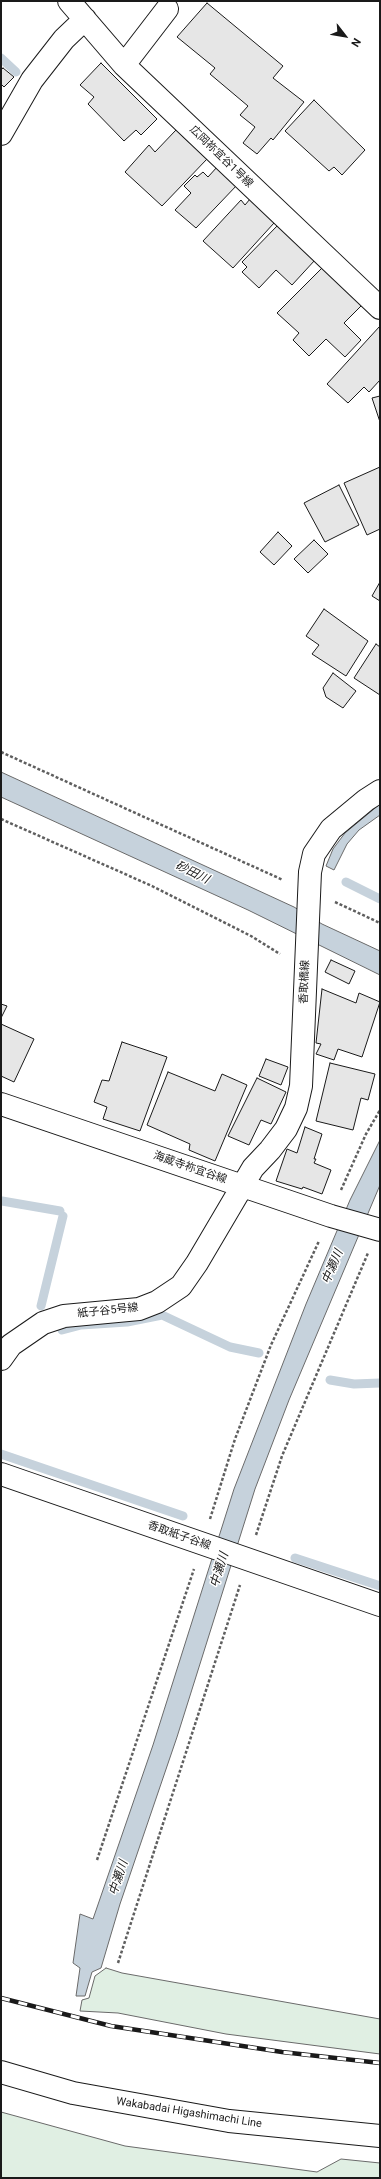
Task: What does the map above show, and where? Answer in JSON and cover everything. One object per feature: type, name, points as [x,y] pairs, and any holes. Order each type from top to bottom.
[{"type":"street","name":"広岡祢宜谷1号線","points":[[69,1],[124,65],[380,308]]},
{"type":"street","points":[[124,65],[167,9]]},
{"type":"street","points":[[1,134],[32,80],[64,39],[85,19]]},
{"type":"street","name":"香取橋線","points":[[242,1186],[253,1168],[270,1150],[286,1129],[296,1108],[301,1086],[305,959],[310,872],[314,854],[322,841],[345,816],[380,791]]},
{"type":"street","name":"海蔵寺祢宜谷線","points":[[1,1104],[335,1217],[374,1228]]},
{"type":"street","name":"紙子谷5号線","points":[[1,1359],[11,1345],[43,1323],[64,1316],[139,1308],[157,1302],[181,1286],[197,1263],[242,1186]]},
{"type":"street","name":"香取紙子谷線","points":[[1,1474],[380,1605]]},
{"type":"street","name":"Wakabadai Higashimachi Line","points":[[1,2072],[73,2094],[229,2122],[380,2136]]},
{"type":"path","points":[[1,752],[309,898],[380,923]]},
{"type":"path","points":[[1,819],[166,893],[251,936],[305,959]]},
{"type":"path","points":[[97,1860],[207,1545],[235,1439],[271,1345],[335,1217],[366,1134],[380,1110]]},
{"type":"path","points":[[118,1963],[244,1559],[282,1456],[374,1228]]},
{"type":"green space","points":[[106,1968],[122,1973],[380,2019],[380,2054],[226,2034],[118,2013],[80,2011],[82,2000],[89,1998],[95,1976]]},
{"type":"green space","points":[[1,2112],[125,2146],[317,2172],[341,2159],[380,2163],[380,2178],[1,2178]]},
{"type":"water","name":"砂田川","points":[[1,772],[294,907],[322,924],[380,951],[380,975],[248,910],[1,797]]},
{"type":"water","points":[[380,804],[380,815],[359,830],[347,844],[334,870],[326,866],[333,849],[345,833]]},
{"type":"water","name":"中瀬川","points":[[380,1140],[380,1185],[289,1400],[255,1489],[177,1737],[120,1904],[101,1968],[92,1972],[85,1996],[76,1996],[80,1968],[73,1963],[80,1914],[93,1919],[153,1745],[234,1489],[306,1304],[350,1200]]},
{"type":"building","points":[[207,3],[283,66],[273,78],[304,102],[273,140],[271,138],[257,154],[243,143],[255,127],[240,115],[248,106],[210,74],[215,68],[177,37]]},
{"type":"building","points":[[101,63],[157,119],[141,135],[136,130],[124,141],[88,104],[94,97],[80,85]]},
{"type":"building","points":[[3,68],[14,77],[4,87],[1,84],[1,70]]},
{"type":"building","points":[[314,100],[365,150],[342,175],[334,167],[329,171],[285,131]]},
{"type":"building","points":[[176,130],[207,159],[162,206],[125,172],[149,145],[155,152]]},
{"type":"building","points":[[218,166],[238,184],[196,228],[175,210],[191,193],[184,186],[195,175],[197,177],[203,172],[208,177]]},
{"type":"building","points":[[250,199],[274,223],[233,268],[203,241],[241,200],[245,205]]},
{"type":"building","points":[[279,224],[315,260],[292,285],[276,270],[259,288],[242,272],[247,267],[242,262]]},
{"type":"building","points":[[325,265],[363,304],[344,323],[361,340],[345,357],[326,339],[309,356],[293,340],[299,333],[277,313]]},
{"type":"building","points":[[380,326],[380,380],[369,392],[364,387],[348,403],[327,384]]},
{"type":"building","points":[[380,396],[380,422],[372,398]]},
{"type":"building","points":[[380,467],[380,529],[367,535],[344,483]]},
{"type":"building","points":[[339,485],[359,525],[325,542],[304,503]]},
{"type":"building","points":[[278,532],[292,546],[274,565],[260,552]]},
{"type":"building","points":[[314,540],[328,554],[308,573],[294,559]]},
{"type":"building","points":[[380,582],[380,601],[372,596]]},
{"type":"building","points":[[324,609],[368,641],[346,676],[312,654],[319,645],[306,636]]},
{"type":"building","points":[[376,644],[380,647],[380,695],[354,678]]},
{"type":"building","points":[[333,673],[356,691],[343,708],[326,697],[323,688]]},
{"type":"building","points":[[331,960],[355,971],[349,984],[325,972]]},
{"type":"building","points":[[322,989],[356,1003],[359,993],[380,1002],[362,1057],[338,1049],[334,1060],[316,1054],[321,1044],[316,1043]]},
{"type":"building","points":[[1,1004],[7,1006],[1,1018]]},
{"type":"building","points":[[1,1024],[34,1039],[14,1082],[1,1076]]},
{"type":"building","points":[[122,1042],[167,1057],[140,1131],[103,1119],[107,1107],[94,1102],[102,1080],[109,1081]]},
{"type":"building","points":[[266,1059],[288,1067],[281,1085],[259,1076]]},
{"type":"building","points":[[330,1063],[375,1074],[368,1100],[361,1098],[353,1130],[316,1121]]},
{"type":"building","points":[[168,1072],[215,1091],[222,1074],[247,1085],[215,1161],[189,1150],[190,1144],[147,1125]]},
{"type":"building","points":[[257,1078],[286,1092],[271,1124],[261,1120],[249,1145],[228,1136]]},
{"type":"building","points":[[305,1127],[322,1134],[314,1163],[331,1170],[322,1194],[303,1187],[302,1189],[276,1181],[287,1149],[297,1153]]},
{"type":"waterway","points":[[1,58],[16,72]]},
{"type":"waterway","points":[[346,882],[380,899]]},
{"type":"waterway","points":[[2,1201],[60,1211]]},
{"type":"waterway","points":[[41,1306],[63,1216]]},
{"type":"waterway","points":[[62,1330],[81,1325],[127,1322],[162,1315],[230,1347],[259,1353]]},
{"type":"waterway","points":[[330,1380],[354,1384],[380,1383]]},
{"type":"waterway","points":[[1,1454],[183,1516]]},
{"type":"waterway","points":[[295,1558],[380,1586]]},
{"type":"railway","points":[[1,1998],[111,2026],[282,2052],[380,2063]]}]
